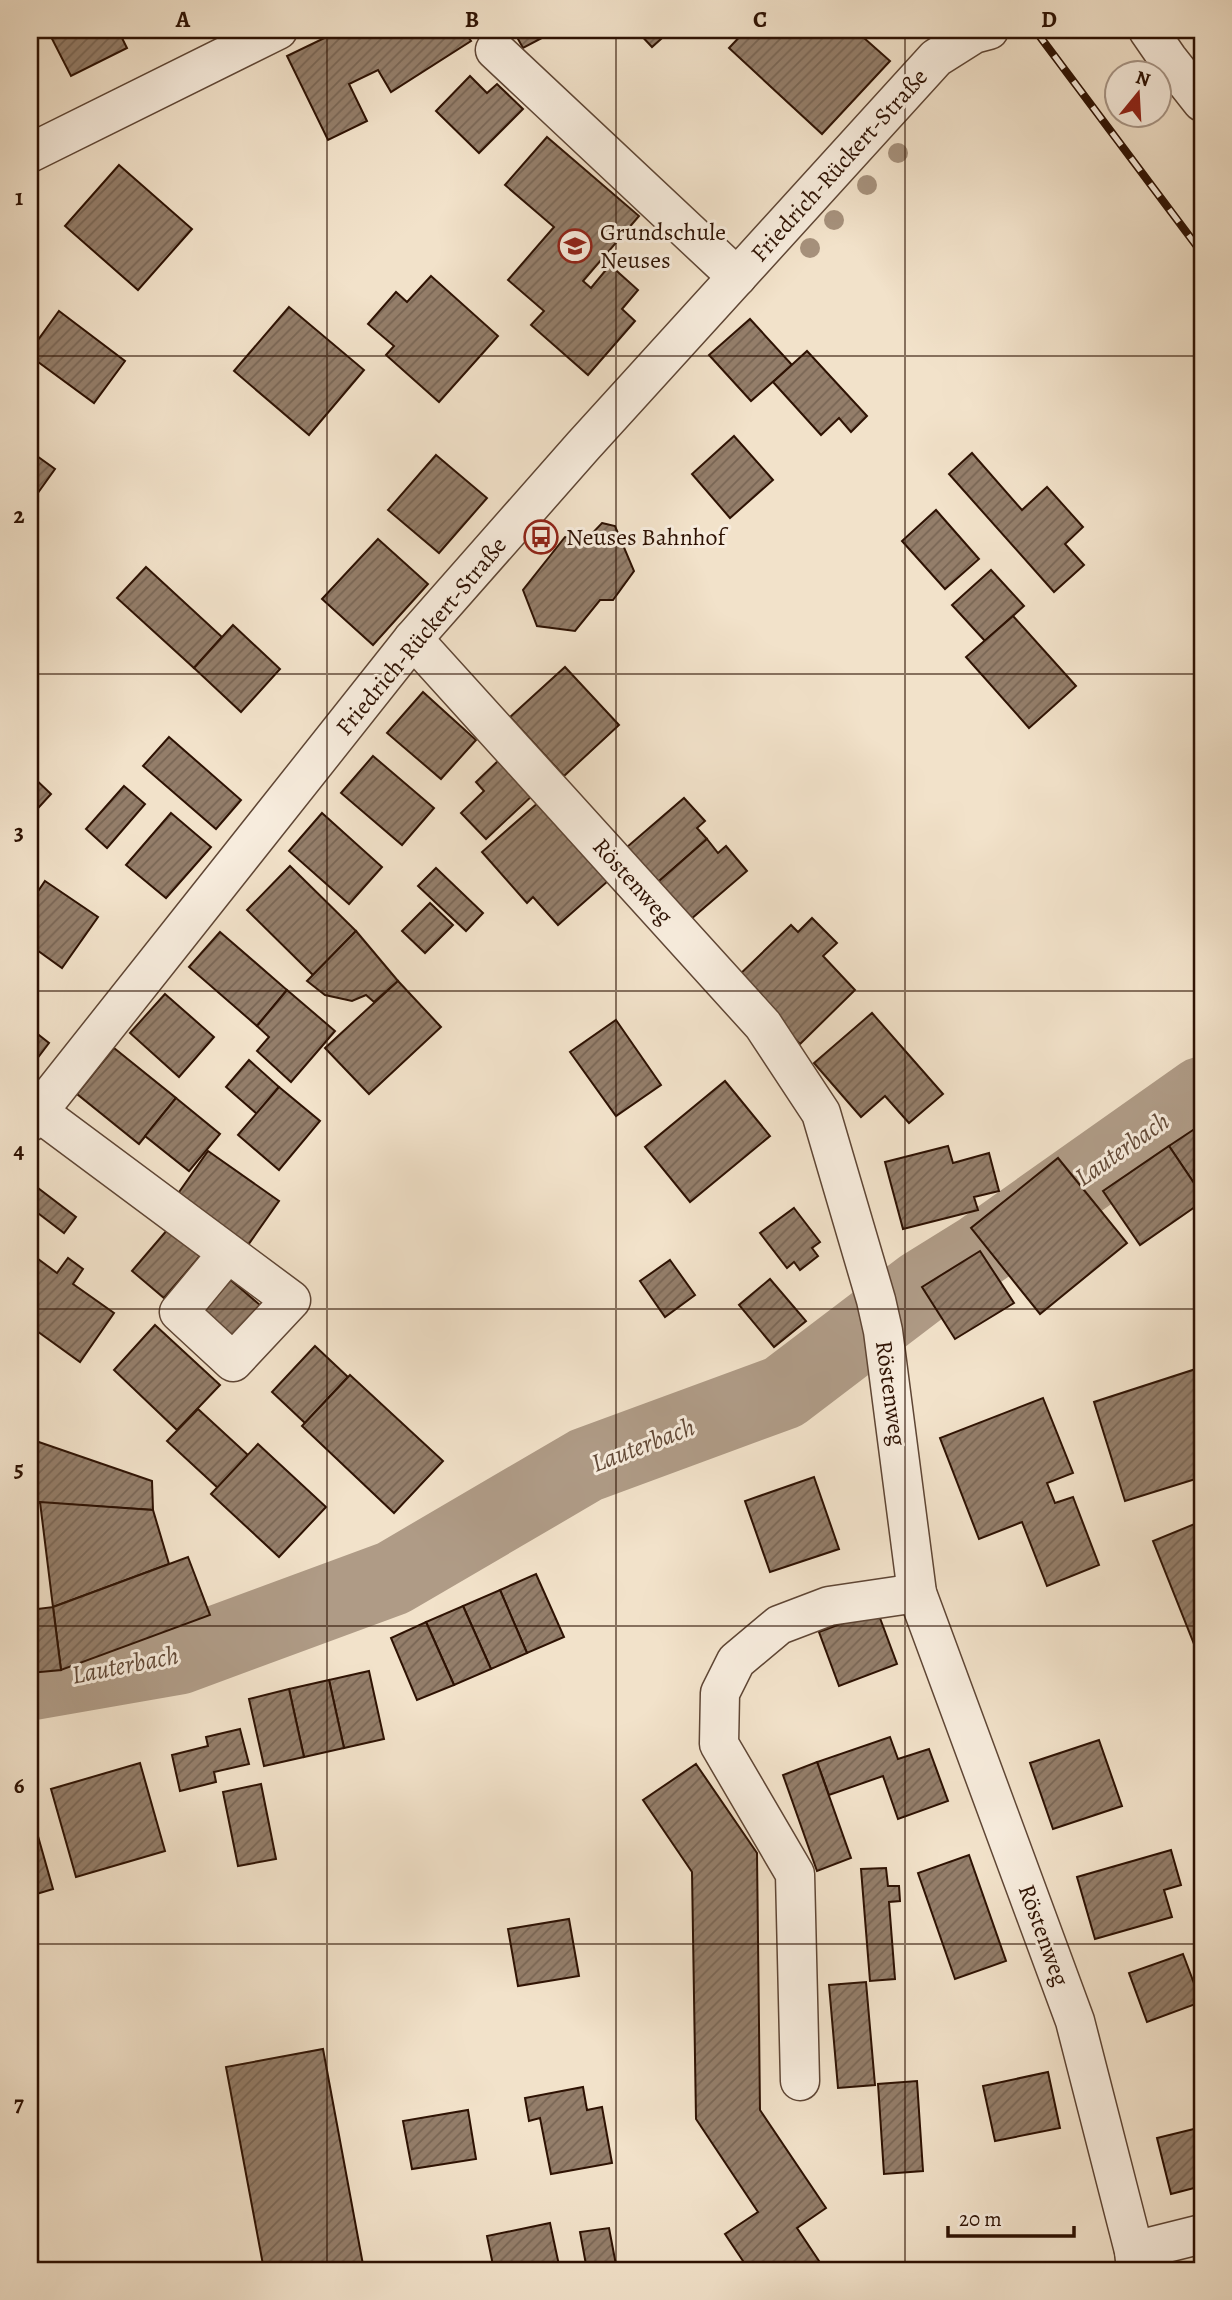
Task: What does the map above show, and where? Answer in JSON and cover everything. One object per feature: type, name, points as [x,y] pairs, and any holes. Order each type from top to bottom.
[{"type":"street","points":[[30,153],[278,30]]},
{"type":"street","points":[[1148,30],[1202,102]]},
{"type":"street","name":"Friedrich-Rückert-Straße","points":[[34,1117],[413,639],[583,446],[936,58],[977,31]]},
{"type":"street","points":[[495,50],[737,277]]},
{"type":"street","name":"Röstenweg","points":[[413,639],[763,1025],[821,1113],[879,1316],[917,1593],[1075,2021],[1135,2261]]},
{"type":"street","points":[[34,1117],[228,1253]]},
{"type":"street","points":[[800,2081],[795,1874],[719,1744],[720,1693],[736,1661],[779,1625],[829,1606],[917,1593]]},
{"type":"street","points":[[1135,2261],[1202,2234]]},
{"type":"building","points":[[118,30],[127,48],[71,76],[48,31]]},
{"type":"building","points":[[341,30],[463,30],[471,41],[391,92],[378,70],[349,84],[367,121],[328,140],[287,56]]},
{"type":"building","points":[[513,30],[557,30],[523,48]]},
{"type":"building","points":[[636,30],[671,30],[652,47]]},
{"type":"building","points":[[746,30],[855,30],[890,61],[822,134],[729,48]]},
{"type":"building","points":[[470,76],[487,93],[497,84],[523,109],[479,153],[436,111]]},
{"type":"building","name":"Grundschule Neuses","points":[[547,137],[639,216],[583,281],[591,288],[610,265],[638,290],[622,309],[635,321],[588,375],[531,325],[544,311],[508,280],[554,227],[505,185]]},
{"type":"building","points":[[119,165],[192,229],[138,290],[65,226]]},
{"type":"building","points":[[431,276],[498,336],[439,402],[386,355],[394,346],[368,324],[396,292],[407,302]]},
{"type":"building","points":[[289,307],[364,370],[309,435],[234,371]]},
{"type":"building","points":[[59,311],[125,361],[94,403],[30,356],[30,351]]},
{"type":"building","points":[[750,319],[792,365],[751,401],[709,355]]},
{"type":"building","points":[[807,351],[867,416],[851,432],[839,418],[821,435],[773,382]]},
{"type":"building","points":[[734,436],[773,480],[730,518],[692,474]]},
{"type":"building","points":[[30,451],[55,469],[30,504]]},
{"type":"building","points":[[972,453],[1022,510],[1047,487],[1083,527],[1065,544],[1084,565],[1054,592],[949,474]]},
{"type":"building","points":[[436,455],[487,498],[439,553],[388,510]]},
{"type":"building","points":[[936,510],[979,559],[945,589],[902,541]]},
{"type":"building","points":[[602,523],[615,526],[634,571],[613,600],[600,600],[575,631],[537,626],[523,590],[565,537],[585,541]]},
{"type":"building","points":[[378,539],[428,584],[373,645],[322,599]]},
{"type":"building","points":[[146,567],[222,637],[194,668],[117,598]]},
{"type":"building","points":[[991,570],[1024,606],[985,641],[952,605]]},
{"type":"building","points":[[1013,616],[1076,686],[1029,728],[966,657]]},
{"type":"building","points":[[233,625],[280,669],[241,712],[194,668]]},
{"type":"building","points":[[565,667],[619,725],[564,776],[510,717]]},
{"type":"building","points":[[423,692],[476,740],[441,779],[387,733]]},
{"type":"building","points":[[169,737],[241,800],[216,829],[143,766]]},
{"type":"building","points":[[373,756],[434,808],[402,845],[341,793]]},
{"type":"building","points":[[501,758],[534,794],[486,839],[461,813],[484,791],[476,782]]},
{"type":"building","points":[[30,774],[51,794],[30,817]]},
{"type":"building","points":[[124,786],[145,804],[107,848],[86,829]]},
{"type":"building","points":[[684,798],[705,821],[697,828],[707,839],[658,882],[627,847]]},
{"type":"building","points":[[539,802],[608,881],[558,925],[533,897],[527,903],[482,852]]},
{"type":"building","points":[[171,813],[211,847],[166,898],[126,865]]},
{"type":"building","points":[[322,813],[382,867],[349,904],[289,851]]},
{"type":"building","points":[[707,839],[718,853],[726,846],[747,871],[691,919],[658,882]]},
{"type":"building","points":[[290,866],[356,931],[313,975],[247,910]]},
{"type":"building","points":[[436,868],[483,913],[466,931],[418,886]]},
{"type":"building","points":[[45,881],[98,917],[62,968],[30,945],[30,903]]},
{"type":"building","points":[[430,903],[453,925],[425,953],[402,931]]},
{"type":"building","points":[[812,918],[837,943],[823,956],[855,990],[800,1044],[736,978],[791,925],[798,932]]},
{"type":"building","points":[[356,931],[398,981],[374,1002],[366,995],[352,1001],[325,995],[307,981]]},
{"type":"building","points":[[220,932],[287,990],[257,1026],[189,967]]},
{"type":"building","points":[[398,981],[441,1027],[369,1094],[325,1048]]},
{"type":"building","points":[[287,990],[335,1031],[291,1082],[257,1051],[269,1037],[257,1026]]},
{"type":"building","points":[[165,994],[214,1037],[179,1077],[130,1033]]},
{"type":"building","points":[[872,1013],[943,1094],[909,1123],[885,1096],[861,1117],[814,1063]]},
{"type":"building","points":[[616,1020],[661,1085],[616,1116],[570,1052]]},
{"type":"building","points":[[30,1028],[49,1043],[30,1068]]},
{"type":"building","points":[[114,1048],[176,1098],[139,1144],[77,1094]]},
{"type":"building","points":[[249,1060],[279,1087],[257,1114],[226,1087]]},
{"type":"building","points":[[725,1081],[770,1136],[690,1202],[645,1147]]},
{"type":"building","points":[[279,1087],[320,1121],[279,1170],[238,1135]]},
{"type":"building","points":[[176,1098],[220,1134],[189,1171],[145,1136]]},
{"type":"building","points":[[1202,1124],[1202,1195],[1169,1146]]},
{"type":"building","points":[[948,1146],[953,1163],[989,1153],[999,1191],[974,1197],[978,1210],[903,1229],[885,1162]]},
{"type":"building","points":[[1169,1146],[1202,1195],[1202,1202],[1140,1245],[1103,1191]]},
{"type":"building","points":[[208,1151],[279,1201],[248,1245],[177,1195]]},
{"type":"building","points":[[1058,1158],[1127,1243],[1040,1314],[971,1228]]},
{"type":"building","points":[[38,1188],[76,1217],[64,1233],[30,1207],[30,1198]]},
{"type":"building","points":[[794,1208],[820,1242],[812,1248],[818,1256],[800,1270],[794,1262],[787,1268],[760,1233]]},
{"type":"building","points":[[168,1229],[200,1256],[164,1298],[132,1271]]},
{"type":"building","points":[[980,1251],[1014,1303],[955,1339],[922,1287]]},
{"type":"building","points":[[30,1253],[57,1273],[68,1258],[83,1269],[73,1284],[114,1313],[80,1362],[30,1326]]},
{"type":"building","points":[[670,1260],[695,1295],[665,1317],[640,1281]]},
{"type":"building","points":[[226,1276],[260,1305],[230,1341],[195,1313]]},
{"type":"building","points":[[770,1279],[806,1321],[774,1347],[739,1305]]},
{"type":"building","points":[[155,1325],[220,1385],[177,1430],[114,1370]]},
{"type":"building","points":[[315,1346],[348,1377],[305,1423],[272,1392]]},
{"type":"building","points":[[1202,1367],[1202,1477],[1125,1501],[1094,1402]]},
{"type":"building","points":[[350,1375],[443,1461],[394,1513],[302,1426]]},
{"type":"building","points":[[1043,1398],[1073,1473],[1047,1483],[1055,1503],[1073,1497],[1099,1565],[1047,1586],[1022,1522],[979,1539],[940,1438]]},
{"type":"building","points":[[198,1409],[248,1455],[218,1488],[167,1441]]},
{"type":"building","points":[[30,1439],[152,1481],[153,1510],[30,1502]]},
{"type":"building","points":[[258,1444],[326,1507],[279,1557],[211,1494]]},
{"type":"building","points":[[814,1477],[839,1549],[770,1572],[745,1501]]},
{"type":"building","points":[[40,1502],[153,1510],[169,1564],[53,1607]]},
{"type":"building","points":[[1202,1521],[1202,1641],[1194,1644],[1153,1541]]},
{"type":"building","points":[[188,1557],[210,1615],[61,1670],[53,1607]]},
{"type":"building","points":[[536,1574],[564,1637],[527,1653],[500,1590]]},
{"type":"building","points":[[500,1590],[527,1653],[491,1669],[463,1606]]},
{"type":"building","points":[[463,1606],[491,1669],[454,1685],[426,1622]]},
{"type":"building","points":[[53,1607],[61,1670],[30,1673],[30,1610]]},
{"type":"building","points":[[877,1610],[897,1664],[839,1686],[819,1632]]},
{"type":"building","points":[[426,1622],[454,1685],[417,1700],[391,1638]]},
{"type":"building","points":[[369,1671],[384,1739],[344,1748],[329,1680]]},
{"type":"building","points":[[329,1680],[344,1748],[304,1757],[289,1689]]},
{"type":"building","points":[[289,1689],[304,1757],[264,1766],[249,1699]]},
{"type":"building","points":[[240,1729],[249,1764],[214,1772],[216,1782],[180,1791],[172,1755],[208,1746],[206,1737]]},
{"type":"building","points":[[890,1737],[898,1759],[929,1749],[948,1801],[898,1819],[883,1776],[829,1795],[817,1762]]},
{"type":"building","points":[[1099,1740],[1122,1806],[1053,1829],[1030,1763]]},
{"type":"building","points":[[817,1762],[851,1858],[817,1871],[783,1775]]},
{"type":"building","points":[[140,1763],[165,1851],[76,1877],[51,1789]]},
{"type":"building","points":[[696,1764],[757,1853],[760,2110],[826,2208],[797,2228],[825,2270],[749,2270],[725,2234],[758,2212],[696,2119],[692,1872],[643,1800]]},
{"type":"building","points":[[261,1784],[276,1859],[238,1866],[223,1792]]},
{"type":"building","points":[[30,1808],[53,1889],[30,1896]]},
{"type":"building","points":[[1171,1850],[1181,1885],[1164,1890],[1172,1917],[1095,1939],[1077,1877]]},
{"type":"building","points":[[969,1855],[1006,1961],[955,1979],[918,1873]]},
{"type":"building","points":[[886,1868],[888,1886],[899,1886],[900,1901],[889,1902],[895,1979],[870,1981],[861,1869]]},
{"type":"building","points":[[569,1919],[579,1976],[518,1986],[508,1929]]},
{"type":"building","points":[[1183,1954],[1201,2002],[1147,2022],[1129,1973]]},
{"type":"building","points":[[866,1982],[875,2085],[838,2088],[829,1985]]},
{"type":"building","points":[[323,2049],[364,2270],[264,2270],[226,2067]]},
{"type":"building","points":[[1048,2072],[1060,2128],[995,2141],[983,2086]]},
{"type":"building","points":[[917,2081],[923,2171],[884,2174],[878,2084]]},
{"type":"building","points":[[583,2087],[587,2110],[602,2107],[612,2163],[551,2174],[540,2118],[529,2121],[525,2098]]},
{"type":"building","points":[[468,2110],[476,2159],[412,2169],[403,2121]]},
{"type":"building","points":[[1202,2127],[1202,2186],[1171,2194],[1157,2138]]},
{"type":"building","points":[[550,2223],[560,2270],[494,2270],[487,2236]]},
{"type":"building","points":[[609,2228],[617,2270],[587,2270],[580,2232]]},
{"type":"building","points":[[35,2244],[40,2270],[30,2270],[30,2245]]},
{"type":"waterway","name":"Lauterbach","points":[[30,1683],[179,1657],[393,1578],[586,1465],[784,1392],[922,1287],[980,1251],[1202,1094]]},
{"type":"railway","points":[[1035,30],[1202,253]]},
{"type":"place","name":"Grundschule Neuses","points":[[575,246]]},
{"type":"place","name":"Neuses Bahnhof","points":[[541,537]]}]
